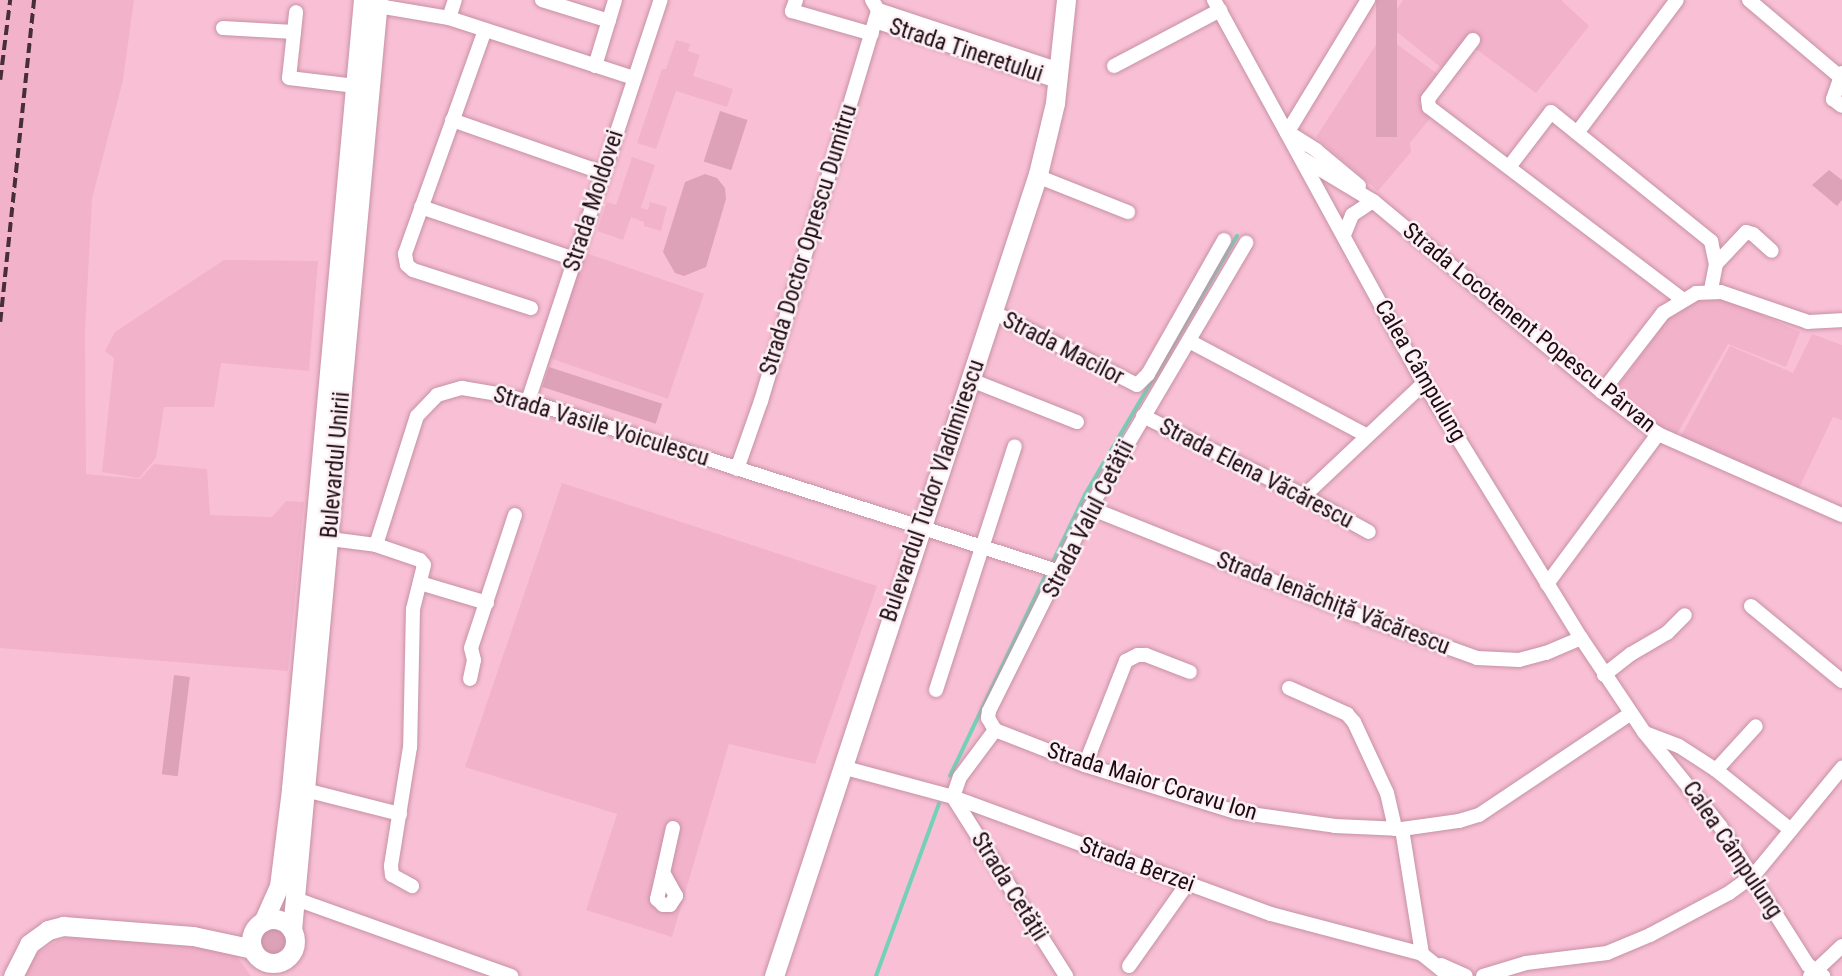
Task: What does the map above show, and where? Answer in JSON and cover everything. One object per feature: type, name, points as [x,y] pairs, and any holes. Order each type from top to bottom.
[{"type":"main road","name":"Bulevardul Tudor Vladimirescu","points":[[774,976],[1037,176],[1051,126],[1066,0]]},
{"type":"main road","name":"Bulevardul Unirii","points":[[288,956],[294,945],[292,930],[298,790],[371,2]]},
{"type":"main road","name":"Bulevardul Unirii","points":[[259,947],[279,886],[298,790]]},
{"type":"main road","points":[[259,947],[278,920],[292,930]]},
{"type":"main road","points":[[13,976],[29,944],[48,930],[63,926],[196,937],[259,947],[276,962],[288,956]]},
{"type":"main road","points":[[283,976],[288,956]]},
{"type":"street","points":[[449,18],[455,0]]},
{"type":"street","points":[[542,0],[609,21]]},
{"type":"street","points":[[595,66],[615,0]]},
{"type":"street","name":"Strada Moldovei","points":[[528,401],[661,0]]},
{"type":"street","name":"Strada Tineretului","points":[[796,0],[792,11],[874,16],[1058,75]]},
{"type":"street","points":[[1344,235],[1352,215],[1373,201],[1329,159],[1287,133],[1368,0]]},
{"type":"street","points":[[1577,133],[1677,0]]},
{"type":"street","points":[[1749,0],[1841,75],[1833,99],[1842,106]]},
{"type":"street","points":[[371,2],[449,18],[635,78]]},
{"type":"street","points":[[1114,66],[1217,5]]},
{"type":"street","name":"Calea Câmpulung","points":[[1217,5],[1424,383],[1547,584],[1630,714],[1692,789],[1754,875],[1816,975]]},
{"type":"street","points":[[296,12],[289,78],[363,87]]},
{"type":"street","name":"Strada Doctor Oprescu Dumitru","points":[[737,469],[874,16]]},
{"type":"street","points":[[223,28],[294,32]]},
{"type":"street","points":[[485,30],[405,254],[407,265],[414,270],[531,308]]},
{"type":"street","points":[[1473,40],[1426,104],[1682,299]]},
{"type":"street","points":[[1509,167],[1551,112],[1711,241],[1716,264],[1711,290]]},
{"type":"street","points":[[452,120],[603,173]]},
{"type":"street","name":"Strada Locotenent Popescu Pârvan","points":[[1302,158],[1373,201],[1602,391],[1658,434],[1842,515]]},
{"type":"street","points":[[1037,176],[1128,212]]},
{"type":"street","points":[[421,207],[575,259]]},
{"type":"street","points":[[1716,264],[1746,232],[1753,234],[1772,251]]},
{"type":"street","name":"Strada Macilor","points":[[993,312],[1133,385],[1141,383],[1224,240]]},
{"type":"street","name":"Strada Valul Cetății","points":[[995,730],[989,711],[1090,508],[1246,243]]},
{"type":"street","points":[[1602,391],[1662,313],[1682,299],[1711,290],[1808,322],[1842,320]]},
{"type":"street","points":[[1189,341],[1366,435]]},
{"type":"street","points":[[971,380],[1077,422]]},
{"type":"street","points":[[1304,496],[1424,383]]},
{"type":"street","name":"Strada Vasile Voiculescu","points":[[376,545],[410,434],[427,403],[448,391],[462,388],[528,401],[1060,572]]},
{"type":"street","name":"Strada Elena Văcărescu","points":[[1143,416],[1304,496],[1369,532]]},
{"type":"street","points":[[1547,584],[1658,434]]},
{"type":"street","points":[[936,690],[1015,446]]},
{"type":"street","name":"Strada Ienăchiță Văcărescu","points":[[1090,508],[1355,614],[1467,655],[1497,661],[1519,660],[1546,653],[1581,638]]},
{"type":"street","points":[[470,679],[474,660],[471,648],[515,515]]},
{"type":"street","points":[[323,538],[376,545],[423,562],[425,569],[413,609],[410,747],[392,875],[412,886]]},
{"type":"street","points":[[420,583],[487,603]]},
{"type":"street","points":[[1751,606],[1842,681]]},
{"type":"street","points":[[1604,675],[1631,654],[1667,633],[1685,615]]},
{"type":"street","points":[[1085,765],[1126,661],[1138,654],[1146,655],[1190,672]]},
{"type":"street","points":[[1289,688],[1347,714],[1354,722],[1387,793],[1399,829],[1427,958]]},
{"type":"street","name":"Strada Maior Coravu Ion","points":[[995,730],[1085,765],[1236,812],[1307,823],[1399,829],[1459,821],[1479,815],[1630,714]]},
{"type":"street","points":[[1716,770],[1756,726]]},
{"type":"street","points":[[953,797],[960,777],[995,730]]},
{"type":"street","name":"Calea Câmpulung","points":[[1644,732],[1679,746],[1716,770],[1791,830]]},
{"type":"street","name":"Strada Berzei","points":[[842,767],[953,797],[1271,914],[1427,958],[1466,976]]},
{"type":"street","points":[[1483,976],[1506,972],[1537,961],[1594,956],[1620,949],[1721,898],[1754,875],[1842,768]]},
{"type":"street","points":[[298,790],[400,814]]},
{"type":"street","name":"Strada Cetății","points":[[953,797],[1066,976]]},
{"type":"street","points":[[663,873],[673,828]]},
{"type":"street","points":[[1129,966],[1187,884]]},
{"type":"street","points":[[293,898],[511,976]]},
{"type":"street","points":[[1816,975],[1842,946]]},
{"type":"street","name":"Strada Berzei","points":[[1427,958],[1449,976]]},
{"type":"shaded area","points":[[0,0],[134,0],[123,80],[92,199],[85,331],[86,474],[140,479],[154,464],[207,469],[210,515],[272,517],[286,501],[304,502],[288,671],[0,648]]},
{"type":"shaded area","points":[[1376,0],[1397,0],[1397,137],[1376,137]]},
{"type":"shaded area","points":[[1403,0],[1561,0],[1589,26],[1536,93],[1465,41],[1443,69],[1387,24]]},
{"type":"shaded area","points":[[1383,34],[1439,75],[1419,103],[1432,116],[1410,143],[1411,152],[1378,191],[1316,137]]},
{"type":"shaded area","points":[[676,40],[690,44],[688,51],[700,55],[693,76],[733,89],[727,107],[676,91],[656,149],[637,143],[662,69],[666,69]]},
{"type":"shaded area","points":[[720,111],[748,120],[731,170],[704,161]]},
{"type":"shaded area","points":[[632,157],[655,165],[641,208],[648,210],[650,202],[667,207],[661,231],[644,226],[644,222],[631,217],[623,240],[597,231],[607,202],[616,205]]},
{"type":"shaded area","points":[[1829,170],[1842,180],[1842,200],[1837,206],[1812,185]]},
{"type":"shaded area","points":[[705,174],[717,178],[725,188],[726,199],[706,267],[684,276],[675,273],[663,252],[685,182]]},
{"type":"shaded area","points":[[583,252],[704,294],[668,399],[547,357]]},
{"type":"shaded area","points":[[224,260],[318,261],[309,371],[221,363],[214,407],[164,407],[156,458],[139,478],[102,472],[114,358],[105,351],[115,332]]},
{"type":"shaded area","points":[[1715,294],[1800,332],[1786,367],[1728,344],[1677,434],[1656,425],[1614,391],[1668,319],[1693,300]]},
{"type":"shaded area","points":[[1812,334],[1842,345],[1842,420],[1833,417],[1798,490],[1681,436],[1730,346],[1793,373]]},
{"type":"shaded area","points":[[549,367],[662,404],[656,424],[543,387]]},
{"type":"shaded area","points":[[562,483],[877,586],[815,764],[729,744],[672,937],[586,910],[617,814],[465,767]]},
{"type":"shaded area","points":[[174,675],[190,677],[178,776],[162,774]]},
{"type":"shaded area","points":[[272,926],[283,930],[287,941],[283,952],[272,956],[261,952],[257,941],[261,930]]},
{"type":"shaded area","points":[[74,937],[232,950],[251,976],[26,976],[36,954],[59,940]]},
{"type":"waterway","points":[[1051,566],[1085,495],[1237,236]]},
{"type":"waterway","points":[[950,776],[1047,573]]},
{"type":"waterway","points":[[876,976],[939,804]]},
{"type":"railway","points":[[0,80],[10,0]]},
{"type":"railway","points":[[0,322],[34,0]]}]
